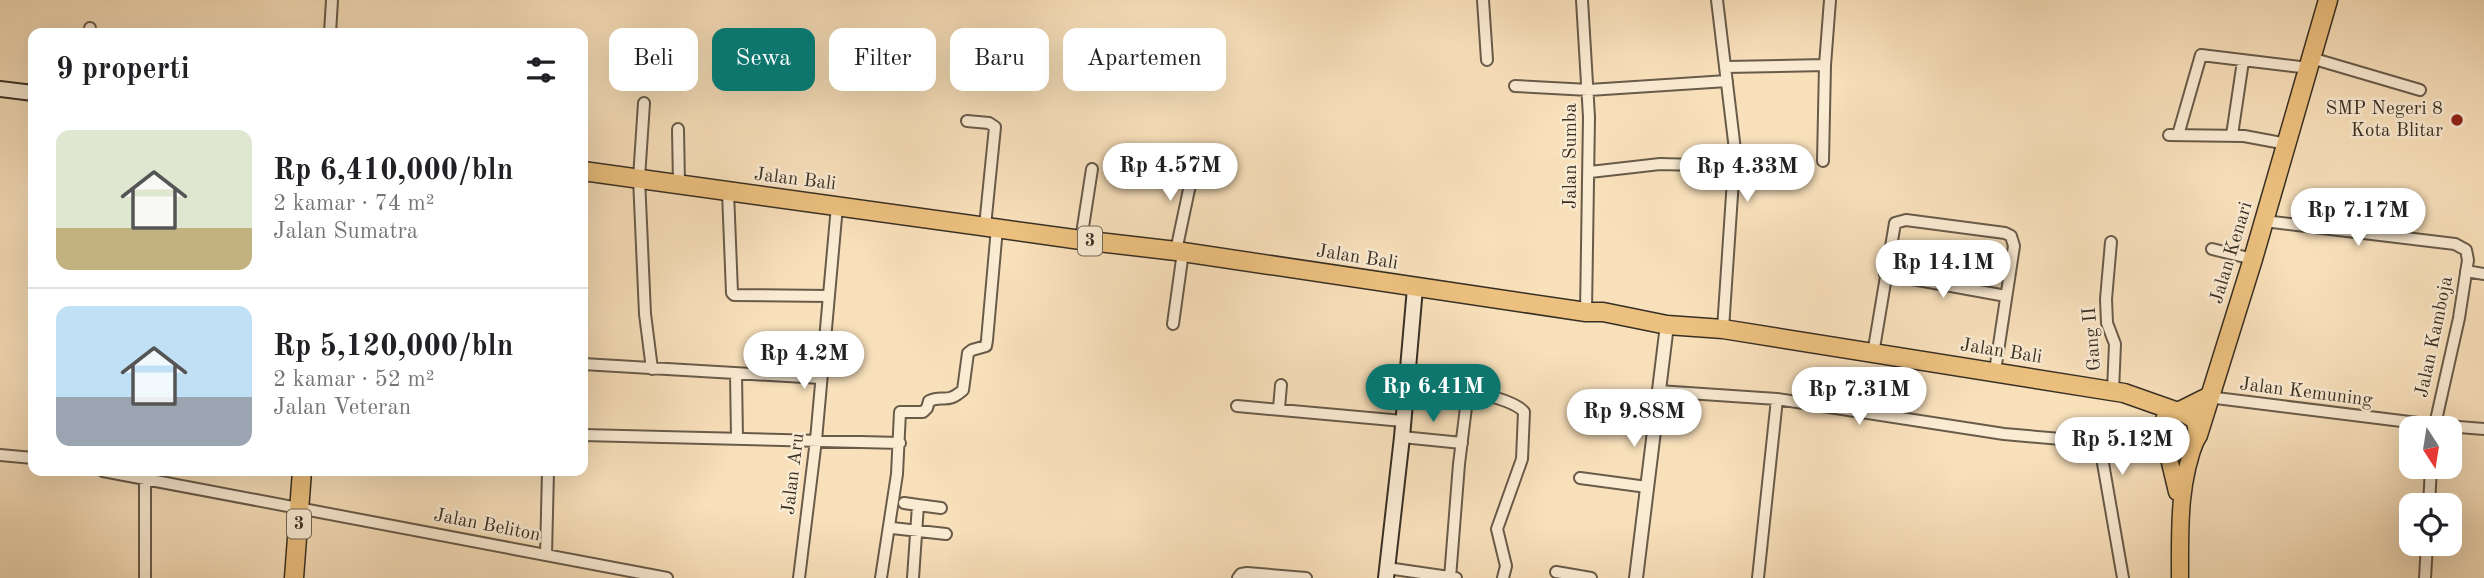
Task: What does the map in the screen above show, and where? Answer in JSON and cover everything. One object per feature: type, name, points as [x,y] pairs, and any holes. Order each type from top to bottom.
[{"type":"highway","name":"Jalan Kenari","points":[[2198,435],[2253,259],[2328,0]]},
{"type":"highway","name":"Jalan Bali","points":[[588,172],[1179,252],[1596,312],[1667,325],[1723,329],[2119,392]]},
{"type":"highway","name":"3","points":[[2119,392],[2192,416],[2198,425],[2198,435]]},
{"type":"highway","name":"3","points":[[2119,392],[2151,413],[2163,433]]},
{"type":"highway","points":[[2198,435],[2191,444],[2180,447],[2169,443],[2163,433],[2164,422],[2172,414],[2208,397]]},
{"type":"highway","name":"3","points":[[294,578],[302,476]]},
{"type":"main road","points":[[0,89],[28,92]]},
{"type":"main road","points":[[1386,573],[1402,437],[1415,288]]},
{"type":"main road","points":[[2163,433],[2180,505]]},
{"type":"main road","points":[[2180,578],[2180,505],[2186,468],[2198,435]]},
{"type":"street","points":[[330,28],[332,0]]},
{"type":"street","points":[[1483,0],[1488,60]]},
{"type":"street","name":"Jalan Sumba","points":[[1582,0],[1589,90],[1596,312]]},
{"type":"street","points":[[1717,0],[1733,126],[1734,166],[1723,329]]},
{"type":"street","points":[[1823,161],[1825,65],[1830,0]]},
{"type":"street","points":[[2287,144],[2232,135],[2174,135],[2201,55],[2244,61],[2310,63],[2420,90]]},
{"type":"street","points":[[2232,135],[2244,61]]},
{"type":"street","points":[[1726,67],[1825,65]]},
{"type":"street","points":[[1515,86],[1589,90],[1727,81]]},
{"type":"street","points":[[644,103],[639,178],[645,314],[652,369]]},
{"type":"street","points":[[881,578],[900,443],[900,412],[923,412],[933,399],[951,399],[957,395],[963,390],[968,353],[972,349],[986,346],[995,127],[989,123],[967,121]]},
{"type":"street","points":[[630,129],[642,129]]},
{"type":"street","points":[[678,129],[679,184]]},
{"type":"street","points":[[1173,324],[1179,252],[1195,161]]},
{"type":"street","points":[[1590,172],[1660,164],[1734,166]]},
{"type":"street","points":[[1080,240],[1092,169]]},
{"type":"street","points":[[728,192],[732,293],[829,296]]},
{"type":"street","name":"Jalan Aru","points":[[799,578],[816,440],[837,206]]},
{"type":"street","points":[[1874,354],[1892,229],[1899,220],[2006,233],[2011,236],[2014,246],[1995,371]]},
{"type":"street","name":"Jalan Kamboja","points":[[2264,221],[2463,247],[2468,255],[2459,317],[2436,416]]},
{"type":"street","name":"Gang II","points":[[2111,242],[2106,299],[2107,323],[2115,344],[2119,392]]},
{"type":"street","points":[[2212,249],[2253,259]]},
{"type":"street","points":[[2466,271],[2484,274]]},
{"type":"street","points":[[1885,274],[2006,296]]},
{"type":"street","points":[[1636,578],[1667,325]]},
{"type":"street","points":[[588,364],[821,378]]},
{"type":"street","points":[[736,374],[737,439]]},
{"type":"street","points":[[1406,380],[1451,386],[1516,404],[1524,412],[1522,459],[1497,529],[1506,566],[1503,578]]},
{"type":"street","points":[[1279,408],[1281,386]]},
{"type":"street","points":[[1450,578],[1468,391]]},
{"type":"street","points":[[1658,391],[1777,399],[2004,434],[2061,439],[2095,438],[2100,446],[2123,578]]},
{"type":"street","name":"Jalan Kemuning","points":[[2208,397],[2399,422]]},
{"type":"street","points":[[1758,578],[1777,399]]},
{"type":"street","points":[[1237,406],[1403,421]]},
{"type":"street","name":"Jalan Kemuning","points":[[2462,428],[2484,429]]},
{"type":"street","points":[[588,435],[900,443]]},
{"type":"street","points":[[1402,437],[1462,443]]},
{"type":"street","points":[[0,455],[28,458]]},
{"type":"street","points":[[546,555],[548,476]]},
{"type":"street","points":[[145,578],[151,477]]},
{"type":"street","name":"Jalan Beliton","points":[[151,477],[300,509],[667,578]]},
{"type":"street","points":[[1580,478],[1647,487]]},
{"type":"street","points":[[904,503],[941,508]]},
{"type":"street","points":[[913,578],[918,505]]},
{"type":"street","points":[[892,528],[946,534]]},
{"type":"street","points":[[2425,578],[2426,556]]},
{"type":"street","points":[[1556,572],[1591,578]]},
{"type":"street","points":[[1238,578],[1247,573],[1306,578]]},
{"type":"street","points":[[1386,573],[1456,578]]},
{"type":"place","name":"SMP Negeri 8 Kota Blitar","points":[[2457,120]]}]
